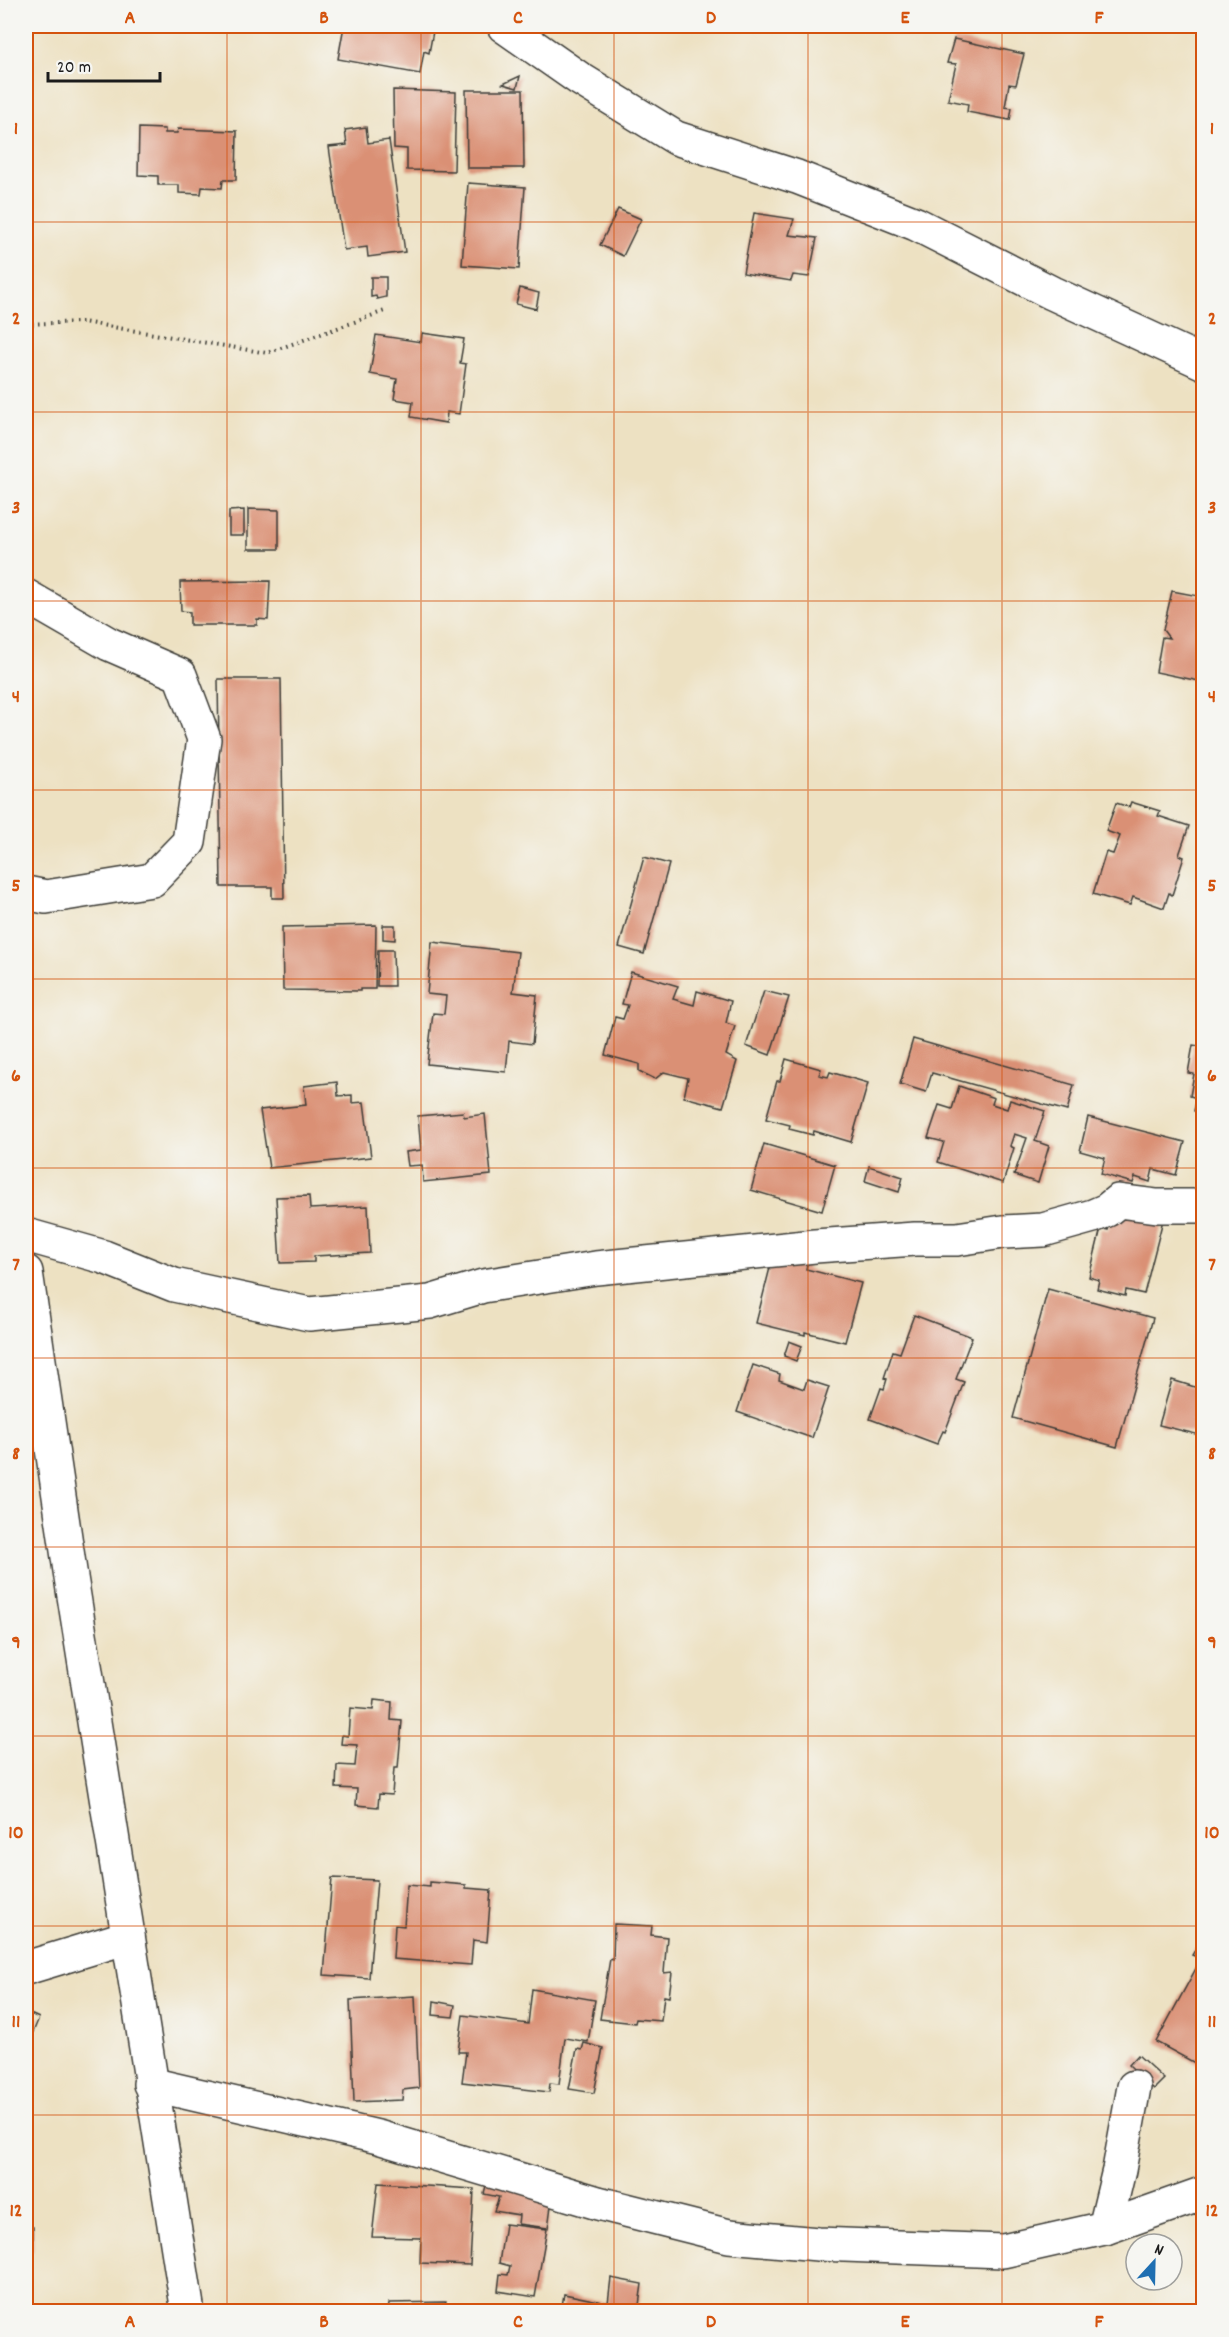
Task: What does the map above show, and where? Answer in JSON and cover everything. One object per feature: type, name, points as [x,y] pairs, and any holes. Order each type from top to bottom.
[{"type":"street","points":[[504,26],[580,79],[676,138],[796,177],[916,224],[1052,293],[1203,363]]},
{"type":"street","points":[[26,596],[109,644],[180,675],[204,739],[189,842],[152,880],[45,897],[26,893]]},
{"type":"street","points":[[26,1235],[104,1257],[174,1285],[309,1314],[430,1302],[483,1286],[596,1268],[815,1246],[915,1239],[957,1239],[1003,1232],[1043,1230],[1094,1216],[1107,1210],[1118,1201],[1157,1206],[1203,1206]]},
{"type":"street","points":[[26,1272],[150,2084],[188,2312]]},
{"type":"street","points":[[26,1968],[128,1937]]},
{"type":"street","points":[[150,2084],[378,2137],[598,2204],[729,2236],[818,2244],[1002,2252],[1105,2229],[1203,2193]]},
{"type":"street","points":[[1105,2229],[1119,2170],[1134,2087]]},
{"type":"path","points":[[26,324],[83,322],[267,353],[385,311]]},
{"type":"building","points":[[344,26],[434,26],[429,53],[424,51],[420,74],[338,59]]},
{"type":"building","points":[[954,39],[1024,54],[1016,85],[1009,84],[1005,107],[1012,108],[1010,120],[967,112],[968,104],[948,100],[956,64],[947,63]]},
{"type":"building","points":[[520,76],[517,88],[503,84]]},
{"type":"building","points":[[393,90],[456,92],[454,171],[407,170],[407,149],[394,148]]},
{"type":"building","points":[[466,90],[523,90],[524,168],[467,168]]},
{"type":"building","points":[[366,127],[368,143],[389,140],[405,252],[368,257],[367,247],[344,250],[329,147],[347,145],[345,130]]},
{"type":"building","points":[[139,128],[165,129],[165,133],[177,133],[178,129],[237,131],[236,180],[223,180],[222,188],[202,187],[201,194],[179,193],[179,185],[158,185],[158,176],[138,175]]},
{"type":"building","points":[[468,183],[525,187],[519,269],[462,265]]},
{"type":"building","points":[[618,209],[641,219],[623,256],[600,245]]},
{"type":"building","points":[[754,213],[794,219],[789,235],[817,238],[809,277],[793,275],[791,281],[743,273]]},
{"type":"building","points":[[371,277],[386,277],[386,297],[377,299],[376,296],[371,297]]},
{"type":"building","points":[[520,288],[539,293],[536,309],[516,304]]},
{"type":"building","points":[[422,333],[464,339],[460,363],[466,364],[459,414],[447,412],[446,423],[411,417],[413,402],[394,399],[397,379],[370,374],[376,335],[421,342]]},
{"type":"building","points":[[248,509],[279,510],[279,549],[248,549]]},
{"type":"building","points":[[244,510],[244,535],[229,535],[229,511]]},
{"type":"building","points":[[270,581],[268,620],[257,619],[257,625],[190,625],[190,612],[181,611],[180,582]]},
{"type":"building","points":[[1172,591],[1204,597],[1204,682],[1156,672],[1162,637],[1169,638],[1163,630]]},
{"type":"building","points":[[218,679],[281,679],[284,898],[272,898],[272,887],[221,887]]},
{"type":"building","points":[[1131,802],[1160,811],[1158,816],[1189,826],[1179,855],[1184,857],[1172,895],[1169,893],[1164,908],[1133,897],[1130,905],[1093,894],[1106,852],[1113,854],[1120,836],[1106,831],[1116,803],[1129,807]]},
{"type":"building","points":[[644,857],[669,864],[644,954],[619,947]]},
{"type":"building","points":[[376,925],[375,989],[360,989],[360,991],[283,990],[282,927]]},
{"type":"building","points":[[383,925],[395,925],[395,940],[383,939]]},
{"type":"building","points":[[432,942],[518,952],[513,992],[537,995],[532,1044],[509,1041],[506,1072],[427,1064],[433,1013],[444,1014],[446,996],[427,994]]},
{"type":"building","points":[[378,950],[393,950],[394,986],[377,986]]},
{"type":"building","points":[[631,972],[678,986],[673,999],[694,1005],[697,991],[731,1001],[726,1023],[735,1026],[726,1055],[737,1061],[723,1107],[684,1097],[688,1078],[664,1072],[655,1079],[639,1071],[639,1064],[605,1055],[615,1017],[623,1019],[628,1005],[622,1004]]},
{"type":"building","points":[[764,991],[789,997],[770,1055],[746,1046]]},
{"type":"building","points":[[1202,1027],[1204,1027],[1204,1113],[1194,1111],[1197,1098],[1190,1096],[1194,1074],[1188,1073],[1193,1045],[1199,1046]]},
{"type":"building","points":[[913,1039],[1074,1085],[1067,1111],[932,1073],[926,1092],[900,1084]]},
{"type":"building","points":[[786,1059],[821,1069],[819,1075],[828,1077],[830,1072],[868,1083],[851,1142],[814,1131],[813,1135],[789,1129],[790,1125],[766,1119]]},
{"type":"building","points":[[337,1082],[338,1096],[352,1095],[352,1103],[364,1102],[371,1157],[269,1168],[260,1110],[306,1105],[304,1086]]},
{"type":"building","points":[[959,1086],[994,1098],[992,1104],[1007,1109],[1010,1100],[1045,1111],[1035,1141],[1049,1146],[1038,1183],[1014,1175],[1027,1138],[1014,1134],[1010,1146],[1014,1148],[1003,1183],[938,1162],[944,1142],[928,1138],[939,1105],[952,1109]]},
{"type":"building","points":[[463,1112],[464,1117],[485,1114],[491,1175],[423,1182],[422,1165],[408,1166],[406,1152],[421,1150],[418,1116]]},
{"type":"building","points":[[1088,1117],[1185,1142],[1176,1175],[1153,1169],[1150,1182],[1135,1177],[1133,1183],[1101,1174],[1105,1158],[1080,1151]]},
{"type":"building","points":[[764,1144],[835,1165],[822,1211],[751,1190]]},
{"type":"building","points":[[869,1166],[903,1177],[899,1192],[865,1181]]},
{"type":"building","points":[[309,1196],[310,1209],[368,1206],[370,1253],[314,1256],[314,1262],[280,1263],[276,1197]]},
{"type":"building","points":[[1114,1207],[1163,1220],[1144,1294],[1126,1290],[1125,1296],[1097,1289],[1099,1280],[1089,1277],[1101,1228],[1108,1230]]},
{"type":"building","points":[[774,1252],[808,1260],[806,1269],[861,1283],[845,1342],[756,1323]]},
{"type":"building","points":[[1048,1289],[1153,1318],[1117,1447],[1013,1418]]},
{"type":"building","points":[[914,1315],[972,1337],[956,1379],[964,1382],[945,1432],[943,1431],[937,1444],[870,1419],[881,1388],[884,1389],[887,1379],[884,1378],[893,1351],[900,1353]]},
{"type":"building","points":[[789,1341],[802,1346],[796,1361],[784,1356]]},
{"type":"building","points":[[753,1365],[780,1374],[779,1380],[804,1389],[807,1380],[829,1387],[812,1438],[737,1412]]},
{"type":"building","points":[[1203,1368],[1204,1436],[1159,1425],[1172,1380],[1198,1388]]},
{"type":"building","points":[[374,1700],[392,1702],[391,1720],[402,1721],[398,1768],[394,1768],[392,1795],[379,1794],[378,1807],[356,1805],[357,1789],[336,1788],[337,1765],[355,1766],[357,1745],[341,1744],[342,1735],[348,1736],[350,1708],[373,1710]]},
{"type":"building","points":[[332,1878],[377,1880],[369,1978],[324,1975]]},
{"type":"building","points":[[430,1882],[491,1890],[487,1942],[473,1940],[471,1965],[393,1959],[395,1925],[404,1926],[407,1885],[430,1887]]},
{"type":"building","points":[[614,1924],[652,1926],[651,1935],[667,1937],[664,1973],[672,1972],[669,1997],[664,1996],[661,2021],[636,2019],[635,2023],[600,2019],[610,1959],[613,1960]]},
{"type":"building","points":[[1204,1943],[1204,1952],[1200,1958],[1192,1955],[1198,1945],[1201,1947]]},
{"type":"building","points":[[1199,1963],[1204,1965],[1204,2068],[1156,2042]]},
{"type":"building","points":[[532,1989],[595,2000],[588,2042],[565,2038],[559,2084],[550,2083],[549,2092],[462,2082],[466,2052],[458,2052],[463,2015],[528,2024]]},
{"type":"building","points":[[415,1996],[419,2088],[403,2090],[402,2100],[354,2102],[350,2000]]},
{"type":"building","points":[[434,2001],[455,2005],[453,2017],[433,2015]]},
{"type":"building","points":[[26,2012],[39,2018],[26,2049]]},
{"type":"building","points":[[584,2043],[603,2048],[594,2093],[569,2089],[577,2049],[582,2050]]},
{"type":"building","points":[[1138,2055],[1164,2079],[1154,2089],[1129,2065]]},
{"type":"building","points":[[486,2177],[553,2191],[548,2228],[518,2224],[519,2215],[494,2211],[499,2197],[484,2194],[486,2187],[483,2186]]},
{"type":"building","points":[[378,2183],[474,2189],[470,2265],[420,2263],[421,2238],[372,2237]]},
{"type":"building","points":[[505,2224],[547,2229],[535,2297],[498,2291],[500,2274],[508,2275],[510,2266],[499,2263]]},
{"type":"building","points":[[26,2227],[33,2227],[33,2251],[26,2252]]},
{"type":"building","points":[[611,2278],[642,2284],[638,2312],[561,2312],[564,2294],[608,2303]]},
{"type":"building","points":[[446,2302],[446,2312],[388,2312],[389,2303]]}]
